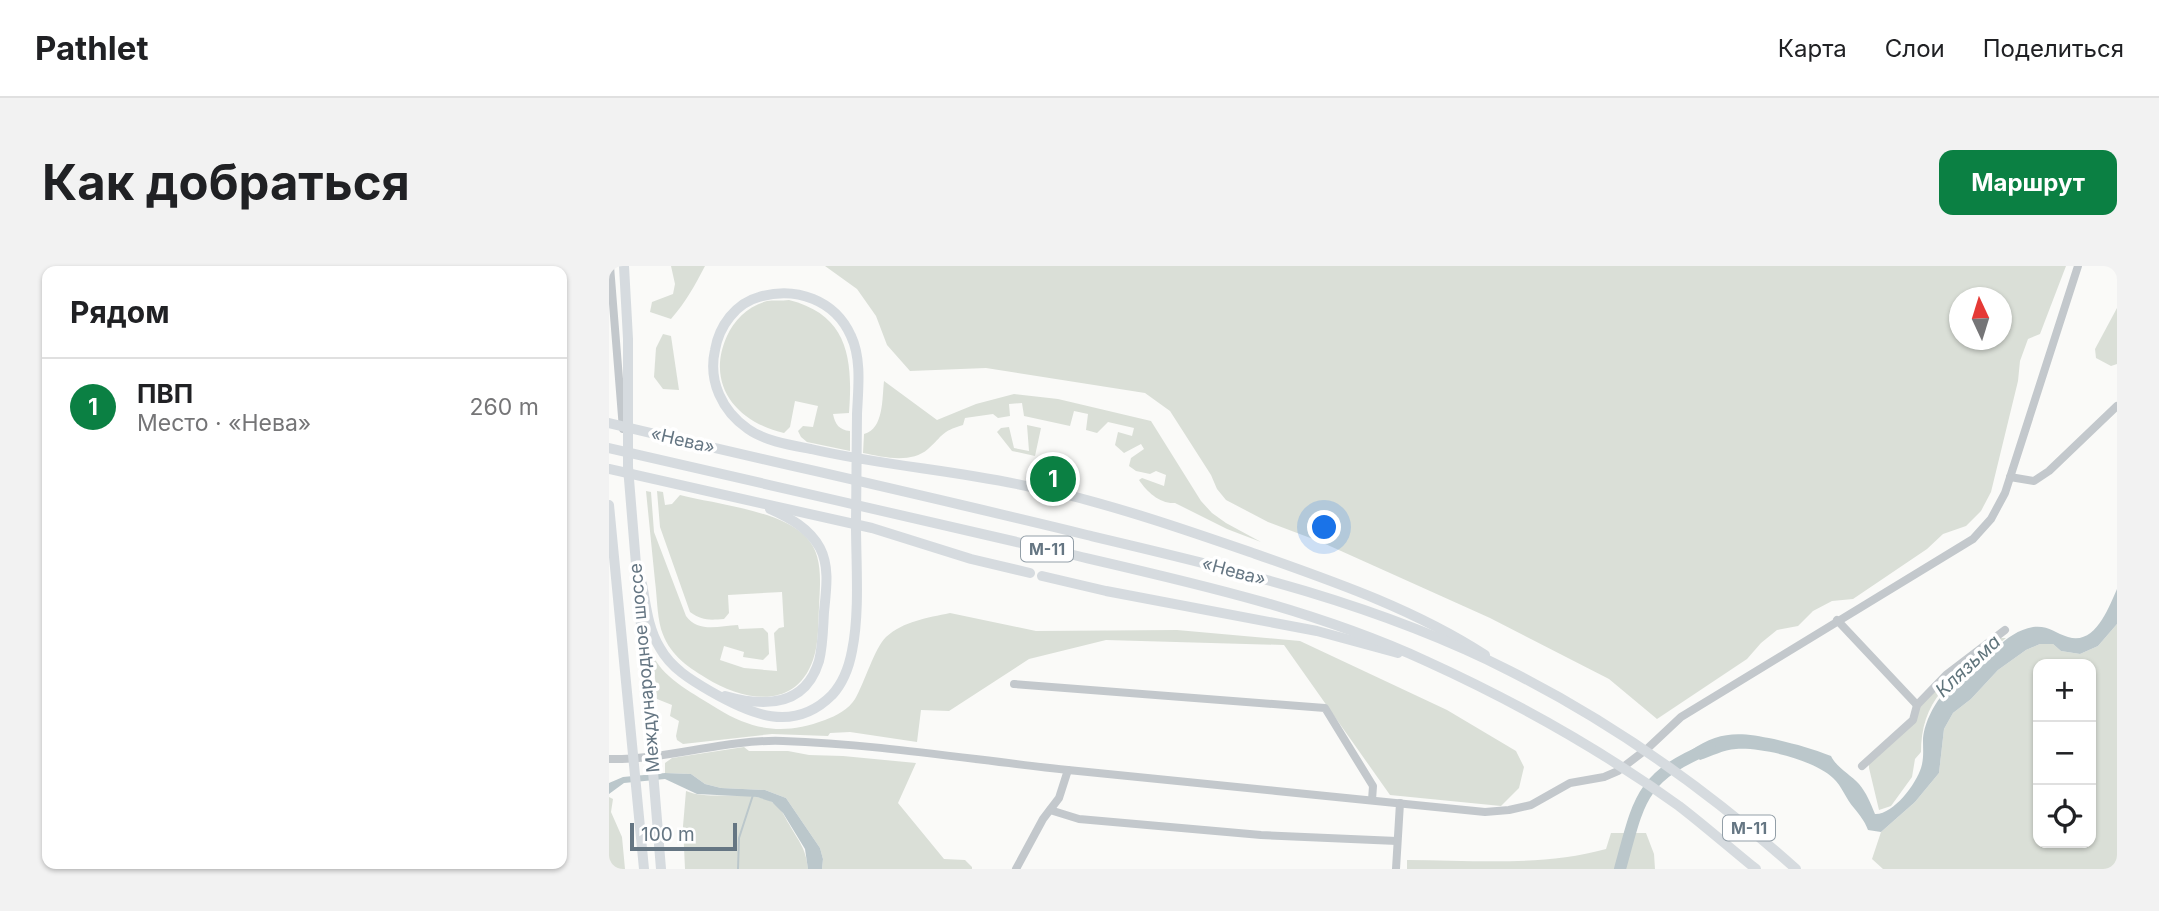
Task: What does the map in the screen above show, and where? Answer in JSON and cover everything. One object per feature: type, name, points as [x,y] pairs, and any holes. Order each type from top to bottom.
[{"type":"highway","name":"«Нева»","points":[[609,423],[1245,573],[1327,597],[1401,624],[1509,670],[1632,741],[1701,789],[1796,869]]},
{"type":"highway","name":"«Нева»","points":[[609,448],[1168,577],[1324,621],[1425,660],[1554,725],[1680,807],[1756,869]]},
{"type":"highway","name":"Международное шоссе","points":[[628,467],[661,869]]},
{"type":"highway","name":"Международное шоссе","points":[[609,505],[643,869]]},
{"type":"main road","points":[[624,266],[628,338],[628,467]]},
{"type":"main road","name":"М-11","points":[[635,554],[650,624],[660,649],[674,666],[711,692],[741,708],[766,717],[799,714],[829,697],[839,687],[852,650],[856,559],[857,419],[856,354],[852,337],[835,313],[810,297],[776,293],[755,298],[739,307],[729,317],[715,345],[715,383],[734,419],[751,431],[773,440],[848,458],[991,478],[1044,490]]},
{"type":"main road","name":"М-11","points":[[609,469],[872,528],[971,559],[1030,573]]},
{"type":"main road","name":"М-11","points":[[1056,492],[1108,504],[1327,578],[1408,612],[1509,670]]},
{"type":"main road","name":"М-11","points":[[711,692],[757,703],[781,700],[803,687],[812,675],[821,651],[827,582],[822,551],[814,537],[794,520],[750,501]]},
{"type":"main road","name":"М-11","points":[[1042,576],[1106,591],[1318,631],[1425,660]]},
{"type":"street","points":[[610,266],[619,394],[628,467]]},
{"type":"street","points":[[609,759],[664,755],[735,743],[784,741],[890,749],[1068,770],[1485,812],[1531,805],[1570,783],[1618,771],[1681,717],[1973,539],[1991,519],[2010,477],[2078,266]]},
{"type":"street","points":[[2010,477],[2034,481],[2049,471],[2117,406]]},
{"type":"street","points":[[1837,620],[1917,705]]},
{"type":"street","points":[[1862,766],[1913,720],[1917,705],[1947,675],[2005,629]]},
{"type":"street","points":[[1014,684],[1325,708],[1373,786],[1372,800]]},
{"type":"street","points":[[1016,869],[1059,798],[1068,770]]},
{"type":"street","points":[[1396,869],[1400,803]]},
{"type":"street","points":[[1050,810],[1079,818],[1261,835],[1397,841]]},
{"type":"shaded area","points":[[671,266],[705,266],[686,300],[671,319],[650,312],[652,302],[673,294],[675,284]]},
{"type":"shaded area","points":[[825,266],[2066,266],[2040,334],[2028,339],[2020,361],[2018,381],[1991,492],[1981,511],[1966,526],[1943,534],[1927,549],[1853,599],[1832,601],[1813,611],[1798,626],[1777,630],[1747,659],[1657,719],[1609,679],[1490,618],[1321,542],[1268,522],[1226,500],[1170,411],[1145,393],[986,368],[910,371],[887,345],[876,316],[857,289]]},
{"type":"shaded area","points":[[789,300],[809,307],[824,317],[835,328],[843,342],[850,375],[849,413],[833,414],[838,426],[850,431],[850,451],[807,442],[801,437],[798,431],[803,426],[813,427],[818,406],[795,401],[790,427],[784,433],[752,420],[730,399],[723,385],[721,354],[734,324],[743,314],[760,303]]},
{"type":"shaded area","points":[[2117,308],[2117,364],[2111,366],[2096,358],[2095,349]]},
{"type":"shaded area","points":[[663,334],[671,336],[679,390],[663,389],[654,377],[656,348]]},
{"type":"shaded area","points":[[884,381],[937,420],[976,404],[1014,394],[1058,399],[1151,421],[1201,501],[1226,523],[1261,542],[1154,496],[1139,480],[1142,478],[1164,486],[1166,475],[1156,471],[1150,474],[1136,471],[1129,466],[1131,458],[1144,449],[1141,444],[1124,453],[1115,445],[1118,432],[1132,436],[1134,428],[1108,422],[1097,433],[1086,430],[1088,414],[1074,411],[1070,426],[1024,416],[1022,403],[1009,404],[1010,416],[998,418],[993,414],[965,418],[963,425],[946,432],[928,449],[913,457],[897,458],[863,453],[864,434],[871,431],[879,420]]},
{"type":"shaded area","points":[[1027,425],[1041,428],[1035,456],[1012,451],[997,432],[1001,428],[1009,427],[1014,448],[1029,451]]},
{"type":"shaded area","points":[[646,491],[651,492],[654,532],[686,616],[703,627],[738,625],[739,629],[763,628],[768,633],[769,654],[763,660],[743,657],[744,652],[724,646],[720,660],[744,668],[777,671],[774,633],[784,627],[782,592],[728,595],[729,613],[724,619],[706,619],[690,612],[660,527],[657,491],[663,492],[665,505],[672,504],[680,495],[763,514],[794,527],[811,543],[819,569],[817,640],[813,660],[805,676],[794,688],[767,697],[736,692],[698,673],[673,652],[661,629]]},
{"type":"shaded area","points":[[2117,589],[2117,624],[2098,646],[2080,654],[2061,651],[2053,644],[2040,644],[2026,650],[1998,670],[1971,699],[1953,713],[1944,729],[1939,773],[1915,802],[1881,832],[1868,830],[1836,781],[1801,760],[1747,749],[1722,752],[1700,760],[1690,751],[1711,739],[1730,734],[1774,739],[1810,748],[1831,756],[1862,787],[1875,814],[1882,813],[1903,797],[1918,775],[1923,761],[1923,735],[1927,722],[1944,693],[1966,678],[2005,641],[2023,630],[2038,627],[2068,637],[2086,636],[2100,623]]},
{"type":"shaded area","points":[[950,613],[1036,631],[1177,630],[1300,641],[1447,710],[1516,751],[1524,767],[1519,788],[1501,806],[1390,795],[1284,645],[1106,640],[1029,659],[949,711],[921,710],[917,742],[850,732],[830,733],[828,736],[772,734],[683,744],[676,736],[679,721],[670,716],[672,705],[657,699],[653,656],[665,673],[682,686],[744,722],[783,729],[810,725],[838,714],[852,703],[886,637],[908,624]]},
{"type":"shaded area","points":[[2117,624],[2117,869],[1883,869],[1872,859],[1881,832],[1915,802],[1939,773],[1944,729],[1953,713],[1971,699],[1998,670],[2026,650],[2040,644],[2053,644],[2061,651],[2080,654],[2098,646]]},
{"type":"shaded area","points":[[1999,638],[2006,638],[1965,675],[1944,689],[1932,704],[1912,777],[1891,806],[1879,810],[1869,762],[1880,754],[1919,707],[1958,668]]},
{"type":"shaded area","points":[[744,747],[749,751],[788,751],[916,763],[898,803],[944,859],[965,860],[972,869],[822,869],[820,848],[786,798],[765,790],[721,788],[705,784],[691,774],[665,773],[665,763],[672,758]]},
{"type":"shaded area","points":[[665,773],[691,774],[705,784],[721,788],[765,790],[786,798],[820,848],[822,869],[808,869],[805,849],[783,813],[772,802],[757,797],[697,794],[665,779],[624,783],[609,794],[609,783],[623,777]]},
{"type":"shaded area","points":[[686,791],[768,800],[781,810],[799,841],[808,869],[685,869],[683,826]]},
{"type":"shaded area","points":[[609,797],[613,799],[611,812],[622,837],[625,869],[609,869]]},
{"type":"shaded area","points":[[1611,833],[1646,833],[1654,854],[1655,869],[1407,869],[1407,860],[1507,861],[1582,855],[1606,849]]},
{"type":"waterway","name":"Клязьма","points":[[1620,869],[1632,825],[1645,794],[1655,781],[1669,770],[1710,748]]},
{"type":"waterway","points":[[738,869],[739,838],[753,795]]},
{"type":"place","name":"ПВП","points":[[1053,479]]}]
